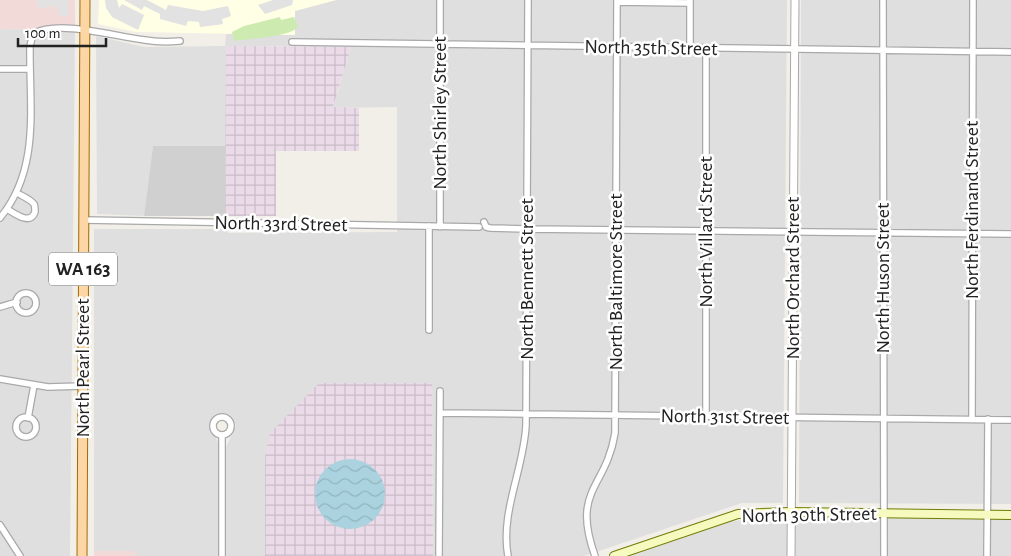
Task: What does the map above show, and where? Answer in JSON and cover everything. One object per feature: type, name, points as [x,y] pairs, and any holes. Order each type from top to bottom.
[{"type":"main road","name":"North Pearl Street","points":[[82,556],[85,0]]},
{"type":"main road","name":"North 30th Street","points":[[614,556],[738,514],[791,512],[1011,515]]},
{"type":"street","name":"North Shirley Street","points":[[440,0],[440,226]]},
{"type":"street","name":"North Bennett Street","points":[[508,556],[508,515],[523,451],[526,414],[528,0]]},
{"type":"street","name":"North Orchard Street","points":[[791,556],[795,0]]},
{"type":"street","name":"North Huson Street","points":[[883,0],[884,556]]},
{"type":"street","name":"North Ferdinand Street","points":[[972,0],[972,419]]},
{"type":"street","points":[[617,1],[690,2],[690,48]]},
{"type":"street","name":"North Baltimore Street","points":[[595,556],[586,526],[587,502],[613,445],[616,415],[617,1]]},
{"type":"street","points":[[0,218],[17,193],[28,160],[31,35],[43,30],[85,30],[144,40],[180,41]]},
{"type":"street","name":"North 35th Street","points":[[292,42],[1011,52]]},
{"type":"street","name":"North Villard Street","points":[[706,48],[706,416]]},
{"type":"street","points":[[0,69],[29,69]]},
{"type":"street","points":[[8,208],[23,218],[29,218],[34,214],[33,202],[17,193]]},
{"type":"street","name":"North 33rd Street","points":[[84,220],[479,227]]},
{"type":"street","points":[[484,222],[490,228],[1011,234]]},
{"type":"street","points":[[429,226],[429,330]]},
{"type":"street","points":[[0,307],[17,302]]},
{"type":"street","points":[[0,379],[34,385],[83,386]]},
{"type":"street","points":[[28,418],[34,385]]},
{"type":"street","points":[[439,556],[440,391]]},
{"type":"street","name":"North 31st Street","points":[[440,413],[1011,420]]},
{"type":"street","points":[[987,556],[988,420]]},
{"type":"street","points":[[222,436],[222,556]]},
{"type":"street","points":[[0,525],[20,556]]},
{"type":"shaded area","points":[[0,0],[75,0],[75,30],[0,29]]},
{"type":"shaded area","points":[[37,0],[68,0],[68,16],[59,16],[57,8],[53,6],[49,6],[49,9],[38,7]]},
{"type":"shaded area","points":[[99,0],[336,0],[295,11],[295,35],[136,32],[98,24]]},
{"type":"shaded area","points":[[105,0],[117,0],[119,8],[122,4],[144,15],[138,30],[112,17],[106,8]]},
{"type":"shaded area","points":[[124,0],[147,0],[166,10],[168,5],[203,11],[228,6],[231,16],[222,19],[223,24],[200,27],[199,22],[188,21],[186,26],[160,19],[160,14],[144,6],[142,10]]},
{"type":"shaded area","points":[[273,0],[293,0],[292,5],[265,14],[258,5]]},
{"type":"shaded area","points":[[336,0],[787,0],[783,503],[742,503],[584,556],[433,556],[432,383],[265,458],[265,556],[226,556],[225,449],[236,426],[232,417],[223,413],[214,417],[210,426],[219,444],[218,556],[135,556],[135,551],[94,551],[94,229],[227,229],[228,233],[397,232],[397,107],[333,108],[351,47],[226,46],[226,146],[153,146],[144,216],[97,214],[96,36],[144,47],[225,46],[226,34],[295,35],[294,11]]},
{"type":"shaded area","points":[[801,0],[1011,0],[1011,504],[799,503]]},
{"type":"shaded area","points":[[0,29],[75,30],[70,556],[0,556]]},
{"type":"shaded area","points":[[226,46],[351,47],[333,107],[359,108],[359,151],[276,151],[276,216],[225,216]]},
{"type":"shaded area","points":[[153,146],[226,146],[225,216],[144,216]]},
{"type":"shaded area","points":[[319,383],[432,383],[433,556],[265,556],[265,457],[270,433]]},
{"type":"shaded area","points":[[760,517],[1011,518],[1011,556],[630,556],[729,522]]},
{"type":"shaded area","points":[[94,551],[135,551],[135,556],[94,556]]},
{"type":"green space","points":[[280,17],[281,20],[294,17],[298,27],[278,35],[234,41],[232,32],[244,26]]},
{"type":"water","points":[[350,459],[363,462],[375,469],[382,481],[385,494],[382,507],[375,519],[363,526],[350,529],[337,526],[325,519],[318,507],[315,494],[318,481],[325,469],[337,462]]}]
